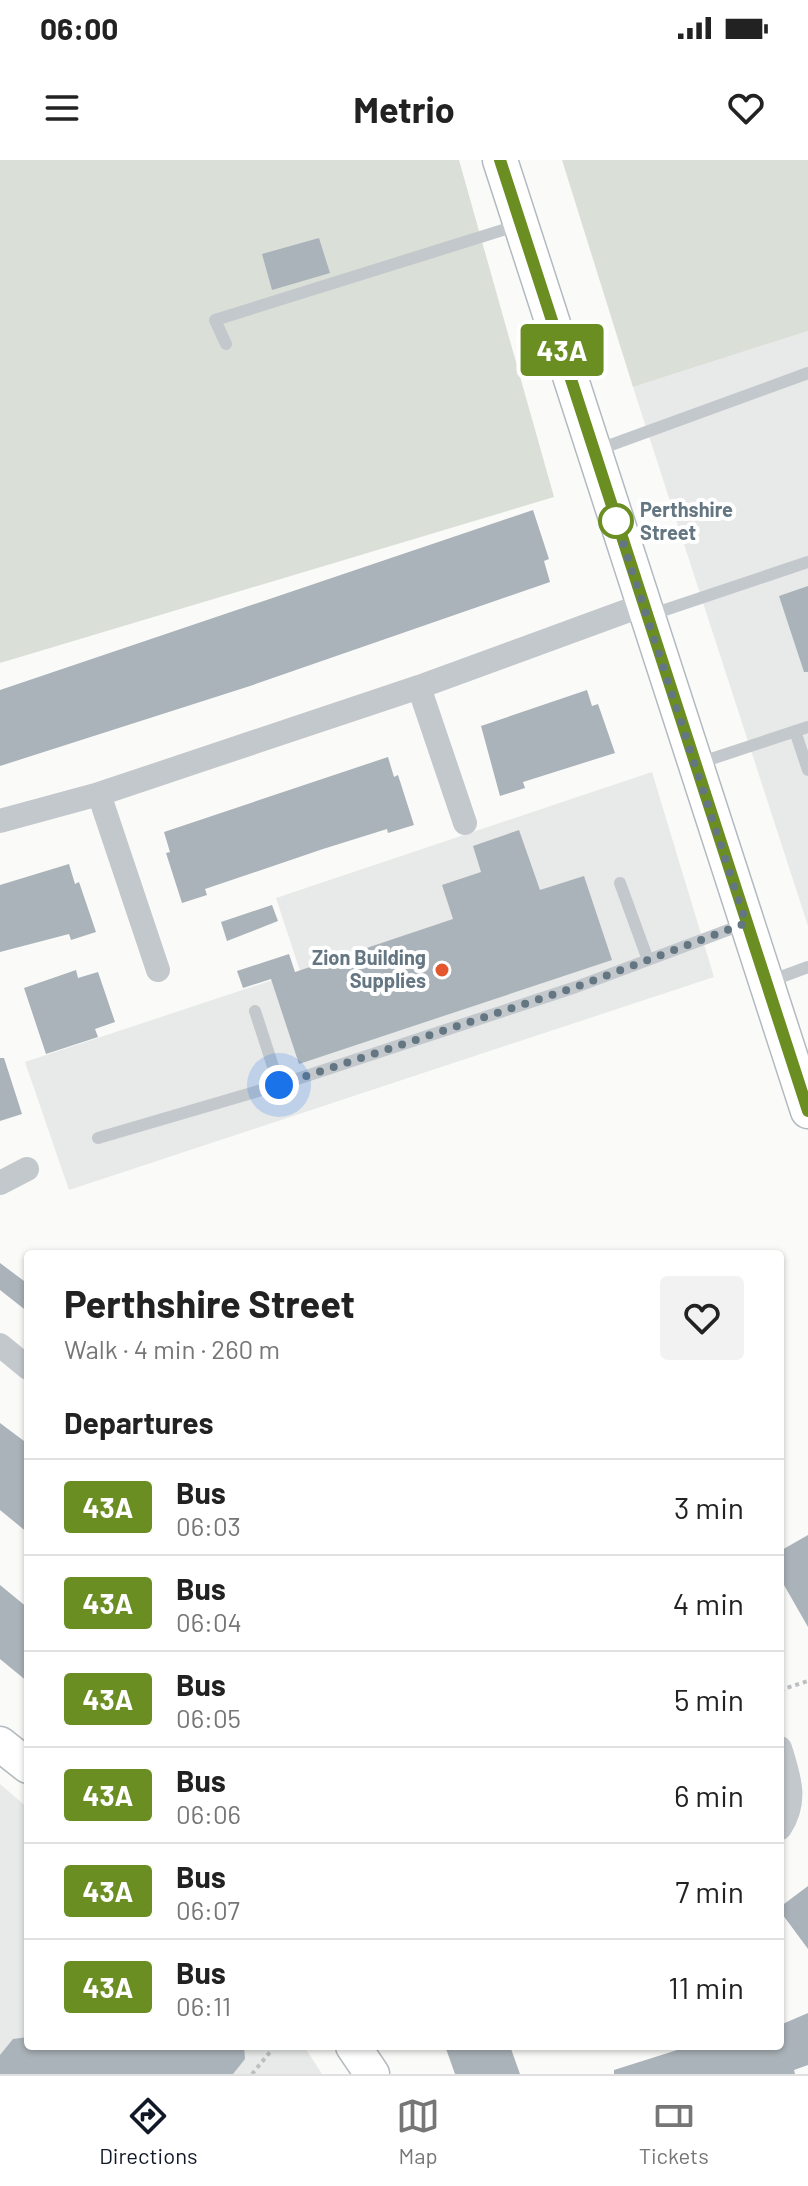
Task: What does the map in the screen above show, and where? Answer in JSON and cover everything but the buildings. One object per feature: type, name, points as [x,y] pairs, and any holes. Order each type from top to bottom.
[{"type":"main road","points":[[500,160],[808,1111]]},
{"type":"main road","points":[[0,1744],[24,1763]]},
{"type":"main road","points":[[356,2050],[372,2074]]},
{"type":"street","points":[[0,821],[99,794],[645,610]]},
{"type":"street","points":[[419,687],[465,823]]},
{"type":"street","points":[[99,794],[158,970]]},
{"type":"street","points":[[0,1183],[27,1169]]},
{"type":"street","points":[[0,1345],[24,1365]]},
{"type":"street","points":[[784,1761],[792,1802],[784,1819]]},
{"type":"lane","points":[[226,344],[215,320],[522,224]]},
{"type":"lane","points":[[594,451],[808,373]]},
{"type":"lane","points":[[645,610],[808,562]]},
{"type":"lane","points":[[696,764],[808,727]]},
{"type":"lane","points":[[795,731],[808,770]]},
{"type":"lane","points":[[620,883],[648,960]]},
{"type":"lane","points":[[98,1138],[279,1085],[648,960],[746,923]]},
{"type":"lane","points":[[765,983],[808,967]]},
{"type":"lane","points":[[255,1011],[279,1085]]},
{"type":"path","points":[[784,1689],[808,1681]]},
{"type":"path","points":[[252,2074],[272,2050]]},
{"type":"shaded area","points":[[0,160],[459,160],[554,497],[0,663]]},
{"type":"shaded area","points":[[562,160],[808,160],[808,331],[633,387]]},
{"type":"shaded area","points":[[808,331],[808,926],[633,387]]},
{"type":"shaded area","points":[[652,772],[714,977],[69,1190],[25,1062],[300,971],[276,898]]},
{"type":"shaded area","points":[[0,1784],[24,1805],[24,2050],[307,2050],[322,2074],[0,2074]]},
{"type":"bus line","name":"43A","points":[[500,160],[808,1111]]},
{"type":"place","name":"Perthshire Street","points":[[616,521]]},
{"type":"place","name":"Zion Building Supplies","points":[[442,970]]},
{"type":"route","points":[[279,1085],[576,987],[746,923],[616,521]]}]
